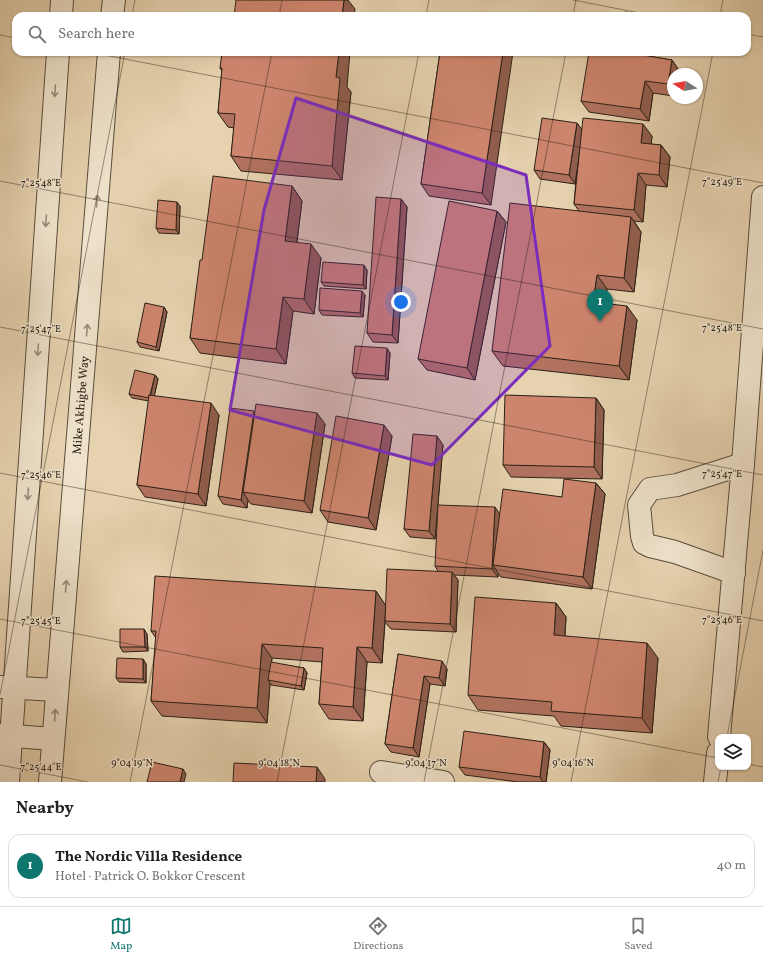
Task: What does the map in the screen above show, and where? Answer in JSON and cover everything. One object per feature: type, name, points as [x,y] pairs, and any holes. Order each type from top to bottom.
[{"type":"street","points":[[60,12],[62,0]]},
{"type":"street","points":[[112,12],[114,0]]},
{"type":"street","points":[[8,782],[6,736],[7,688],[58,56]]},
{"type":"street","name":"Mike Akhigbe Way","points":[[50,782],[109,56]]},
{"type":"street","points":[[719,734],[743,464],[763,197]]},
{"type":"street","points":[[734,573],[675,552],[650,546],[644,543],[639,505],[650,489],[677,485],[743,464]]},
{"type":"street","points":[[7,688],[57,690]]},
{"type":"street","points":[[6,736],[54,739]]},
{"type":"street","points":[[715,782],[716,770]]},
{"type":"street","points":[[381,772],[443,782]]},
{"type":"highlighted area","points":[[296,98],[526,175],[550,346],[432,465],[230,410],[264,210]]},
{"type":"building","points":[[236,0],[344,0],[342,12],[234,12]]},
{"type":"building","points":[[222,56],[339,56],[336,77],[340,78],[332,166],[231,156],[235,114],[218,113],[222,68],[220,68]]},
{"type":"building","points":[[439,56],[502,56],[482,193],[421,184]]},
{"type":"building","points":[[588,56],[649,56],[672,60],[671,68],[667,68],[667,84],[645,81],[640,109],[581,101]]},
{"type":"building","points":[[542,118],[577,123],[569,175],[534,170]]},
{"type":"building","points":[[583,118],[643,124],[641,143],[661,145],[659,175],[638,173],[634,210],[574,204]]},
{"type":"building","points":[[213,176],[292,186],[285,241],[311,244],[304,299],[283,297],[276,349],[190,338]]},
{"type":"building","points":[[376,197],[401,199],[392,335],[367,333]]},
{"type":"building","points":[[158,200],[177,202],[176,230],[156,228]]},
{"type":"building","points":[[449,201],[497,211],[467,368],[418,359]]},
{"type":"building","points":[[510,203],[631,217],[624,278],[597,275],[593,302],[627,306],[619,366],[492,351]]},
{"type":"building","points":[[323,262],[364,265],[363,285],[321,282]]},
{"type":"building","points":[[320,288],[362,291],[360,313],[319,310]]},
{"type":"building","points":[[145,303],[164,307],[156,347],[137,342]]},
{"type":"building","points":[[355,346],[387,348],[385,376],[352,373]]},
{"type":"building","points":[[135,370],[155,375],[149,398],[129,394]]},
{"type":"building","points":[[149,395],[211,403],[198,494],[137,485]]},
{"type":"building","points":[[505,395],[596,398],[594,467],[503,465]]},
{"type":"building","points":[[256,404],[317,413],[304,501],[243,492]]},
{"type":"building","points":[[230,408],[254,411],[241,500],[218,496]]},
{"type":"building","points":[[336,416],[384,425],[368,518],[320,510]]},
{"type":"building","points":[[413,434],[437,436],[429,531],[404,529]]},
{"type":"building","points":[[564,479],[596,483],[583,577],[493,565],[503,489],[562,497]]},
{"type":"building","points":[[438,505],[495,507],[492,569],[435,566]]},
{"type":"building","points":[[387,569],[452,572],[450,624],[385,621]]},
{"type":"building","points":[[155,576],[376,591],[372,648],[357,647],[353,707],[319,704],[323,648],[262,644],[257,708],[151,701],[156,631],[151,631]]},
{"type":"building","points":[[475,597],[556,603],[554,635],[647,643],[642,718],[551,711],[552,702],[468,695]]},
{"type":"building","points":[[120,629],[144,629],[145,647],[120,647]]},
{"type":"building","points":[[398,654],[442,661],[439,678],[424,676],[413,748],[385,744]]},
{"type":"building","points":[[117,658],[143,659],[143,679],[116,678]]},
{"type":"building","points":[[271,662],[304,668],[301,686],[268,680]]},
{"type":"building","points":[[464,731],[544,742],[540,777],[459,767]]},
{"type":"building","points":[[152,762],[183,769],[180,782],[147,782]]},
{"type":"building","points":[[234,763],[317,767],[316,782],[233,782]]},
{"type":"place","name":"The Nordic Villa Residence","points":[[600,322]]}]
